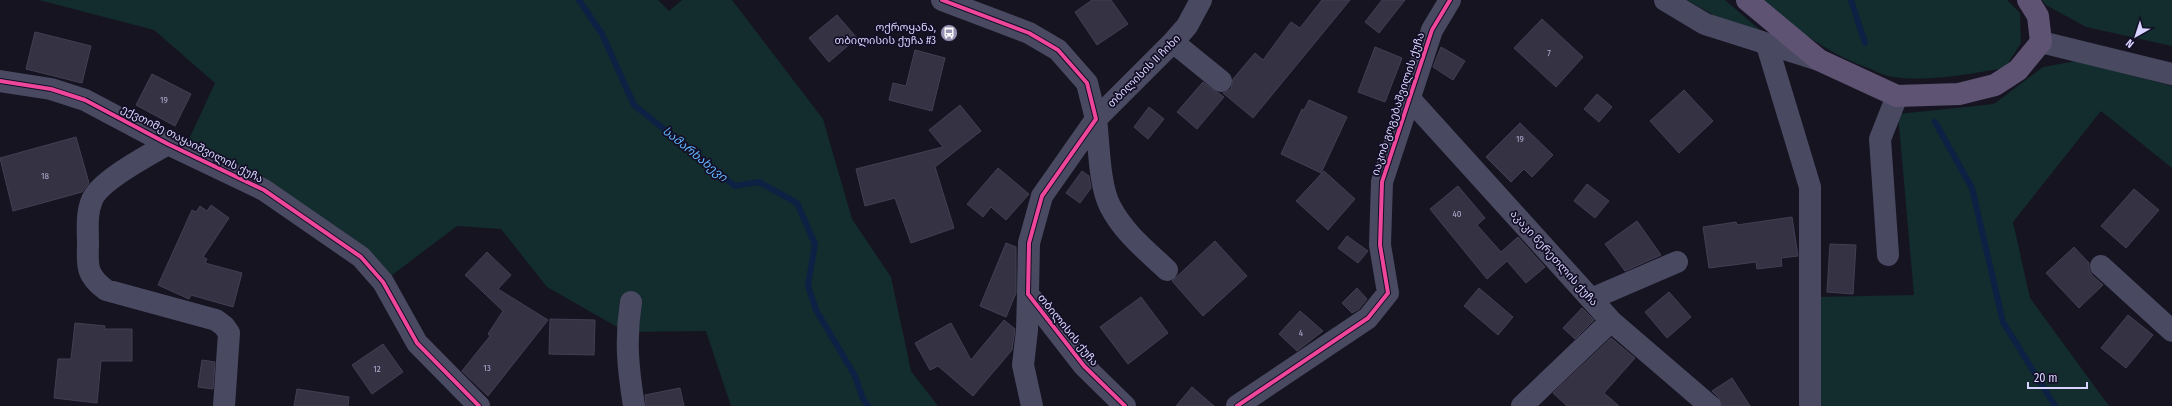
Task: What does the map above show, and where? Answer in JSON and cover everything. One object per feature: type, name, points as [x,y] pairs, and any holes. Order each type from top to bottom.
[{"type":"main road","points":[[1747,0],[1819,60],[1897,96],[1959,94],[1995,85],[2018,70],[2041,42],[2038,16],[2028,0]]},
{"type":"street","points":[[942,0],[1030,33],[1058,50],[1087,83],[1096,119],[1102,178],[1109,206],[1140,245],[1167,270]]},
{"type":"street","name":"თბილისის II ჩიხი","points":[[1096,119],[1174,42],[1187,26],[1201,0]]},
{"type":"street","name":"იაკობ გოგებაშვილის ქუჩა","points":[[1237,406],[1368,318],[1388,293],[1380,245],[1382,182],[1408,98],[1432,30],[1450,0]]},
{"type":"street","points":[[1665,0],[1705,24],[1819,60]]},
{"type":"street","points":[[1174,42],[1221,81]]},
{"type":"street","points":[[2041,42],[2172,74]]},
{"type":"street","points":[[1768,45],[1810,187],[1810,406]]},
{"type":"street","name":"ექვთიმე თაყაიშვილის ქუჩა","points":[[0,81],[51,89],[85,100],[168,144],[264,190],[361,257],[383,282],[417,343],[479,406]]},
{"type":"street","points":[[1888,255],[1880,139],[1897,96]]},
{"type":"street","name":"აკაკი წერეთლის ქუჩა","points":[[1408,98],[1611,321],[1710,406]]},
{"type":"street","name":"თბილისის ქუჩა","points":[[1096,119],[1042,196],[1029,243],[1028,294],[1084,366],[1125,406]]},
{"type":"street","points":[[168,144],[104,185],[92,198],[88,215],[87,266],[95,281],[106,290],[216,320],[224,326],[229,333],[224,406]]},
{"type":"street","points":[[1591,299],[1677,262]]},
{"type":"street","points":[[2101,266],[2172,331]]},
{"type":"street","points":[[1028,294],[1027,330],[1023,365],[1032,406]]},
{"type":"street","points":[[631,302],[626,332],[628,372],[634,406]]},
{"type":"street","points":[[1522,406],[1611,321]]},
{"type":"green space","points":[[39,0],[658,0],[669,11],[682,0],[732,0],[823,119],[852,219],[891,277],[911,371],[938,406],[731,406],[706,331],[626,332],[547,287],[501,229],[457,226],[383,282],[184,150],[215,83],[154,30]]},
{"type":"green space","points":[[1687,0],[1725,0],[1767,36],[1729,24]]},
{"type":"green space","points":[[1759,0],[2007,0],[2020,13],[2021,43],[2005,68],[1935,78],[1921,79],[1893,77],[1857,64],[1827,49],[1786,21]]},
{"type":"green space","points":[[2042,0],[2172,0],[2172,46],[2086,27],[2046,5]]},
{"type":"green space","points":[[2076,61],[2172,86],[2172,168],[2101,111],[2013,222],[2030,298],[2109,406],[1816,406],[1816,297],[1914,295],[1898,114],[1994,104],[2043,67]]},
{"type":"building","points":[[1092,0],[1111,0],[1128,24],[1097,45],[1075,12]]},
{"type":"building","points":[[1322,0],[1350,0],[1253,118],[1223,93],[1231,89],[1233,79],[1255,53],[1263,60],[1291,22],[1300,28]]},
{"type":"building","points":[[1382,0],[1405,0],[1379,33],[1365,22]]},
{"type":"building","points":[[837,15],[857,38],[829,62],[809,38]]},
{"type":"building","points":[[1542,19],[1583,57],[1556,87],[1514,48]]},
{"type":"building","points":[[35,32],[91,46],[82,83],[26,69]]},
{"type":"building","points":[[1375,47],[1402,58],[1385,102],[1358,92]]},
{"type":"building","points":[[1441,47],[1465,61],[1453,80],[1433,67]]},
{"type":"building","points":[[915,50],[945,58],[932,111],[889,100],[893,83],[906,86]]},
{"type":"building","points":[[152,74],[191,94],[175,126],[136,105]]},
{"type":"building","points":[[1203,82],[1224,97],[1197,129],[1177,112]]},
{"type":"building","points":[[1684,90],[1713,121],[1679,153],[1650,121]]},
{"type":"building","points":[[1597,94],[1612,107],[1599,122],[1584,109]]},
{"type":"building","points":[[1309,100],[1347,117],[1321,173],[1281,154],[1302,109],[1304,110]]},
{"type":"building","points":[[960,105],[981,131],[935,167],[954,228],[911,243],[895,198],[865,206],[856,169],[943,147],[929,130]]},
{"type":"building","points":[[1149,107],[1164,119],[1148,139],[1134,127]]},
{"type":"building","points":[[1520,123],[1553,155],[1532,177],[1524,169],[1511,182],[1486,157]]},
{"type":"building","points":[[76,137],[89,183],[82,192],[13,211],[0,158]]},
{"type":"building","points":[[998,168],[1029,194],[1006,220],[991,207],[983,217],[967,204]]},
{"type":"building","points":[[1082,171],[1089,176],[1091,188],[1080,203],[1066,193]]},
{"type":"building","points":[[1324,171],[1355,199],[1328,230],[1296,201]]},
{"type":"building","points":[[1587,184],[1609,201],[1595,218],[1574,201]]},
{"type":"building","points":[[1458,186],[1485,218],[1477,225],[1501,252],[1518,237],[1545,267],[1526,283],[1507,261],[1487,279],[1430,209]]},
{"type":"building","points":[[2134,189],[2159,210],[2126,248],[2101,226]]},
{"type":"building","points":[[211,205],[229,218],[203,257],[207,259],[205,263],[242,273],[233,307],[191,295],[189,299],[158,285],[192,210],[196,212],[200,206],[207,211]]},
{"type":"building","points":[[1792,217],[1798,256],[1781,258],[1782,266],[1757,269],[1756,262],[1709,268],[1703,227],[1736,222],[1737,225]]},
{"type":"building","points":[[1637,221],[1661,255],[1625,271],[1605,244]]},
{"type":"building","points":[[1347,236],[1368,251],[1358,263],[1338,248]]},
{"type":"building","points":[[1215,241],[1247,276],[1203,316],[1172,281]]},
{"type":"building","points":[[1006,243],[1016,247],[1016,293],[1006,317],[980,306]]},
{"type":"building","points":[[1830,244],[1856,245],[1853,294],[1827,292]]},
{"type":"building","points":[[2074,247],[2089,263],[2089,269],[2092,275],[2103,285],[2079,308],[2046,273]]},
{"type":"building","points":[[487,252],[511,275],[498,289],[548,320],[488,396],[462,371],[490,336],[488,334],[503,311],[465,275]]},
{"type":"building","points":[[1357,288],[1367,299],[1359,309],[1352,313],[1342,303]]},
{"type":"building","points":[[1479,288],[1513,317],[1498,335],[1464,306]]},
{"type":"building","points":[[1669,292],[1691,317],[1667,338],[1645,312]]},
{"type":"building","points":[[1141,297],[1168,333],[1128,364],[1100,327]]},
{"type":"building","points":[[1582,308],[1594,320],[1575,339],[1563,328]]},
{"type":"building","points":[[1300,311],[1323,331],[1297,351],[1279,334]]},
{"type":"building","points":[[2128,315],[2153,335],[2126,368],[2101,348]]},
{"type":"building","points":[[550,319],[595,320],[594,355],[549,354]]},
{"type":"building","points":[[1004,320],[1015,329],[1012,350],[973,396],[938,366],[930,370],[915,343],[951,323],[971,360]]},
{"type":"building","points":[[75,323],[105,326],[104,329],[132,329],[132,361],[101,361],[97,403],[54,398],[58,359],[71,359]]},
{"type":"building","points":[[1611,338],[1635,358],[1604,393],[1619,406],[1567,406],[1553,393]]},
{"type":"building","points":[[383,344],[403,372],[372,394],[352,365]]},
{"type":"building","points":[[202,360],[215,362],[213,389],[198,387]]},
{"type":"building","points":[[1732,378],[1750,406],[1722,406],[1718,397],[1712,391]]},
{"type":"building","points":[[1192,387],[1214,406],[1176,406]]},
{"type":"building","points":[[680,388],[684,406],[646,406],[645,395]]},
{"type":"building","points":[[297,389],[349,397],[348,406],[294,406]]},
{"type":"waterway","name":"სამარხახევი","points":[[579,0],[602,34],[634,105],[735,186],[759,182],[797,203],[815,244],[808,286],[816,310],[855,376],[863,399],[868,406]]},
{"type":"waterway","points":[[1851,0],[1865,43]]},
{"type":"waterway","points":[[1935,122],[1972,188],[2003,322],[2055,406]]},
{"type":"cycle path","points":[[942,0],[1029,33],[1058,50],[1087,83],[1096,119],[1042,196],[1029,243],[1028,294],[1084,366],[1125,406]]},
{"type":"cycle path","points":[[1237,406],[1368,318],[1388,293],[1380,245],[1382,182],[1432,30],[1450,0]]},
{"type":"cycle path","points":[[0,81],[51,89],[85,100],[168,144],[264,190],[361,257],[383,282],[417,343],[479,406]]},
{"type":"place","name":"ოქროყანა, თბილისის ქუჩა #3","points":[[949,33]]}]
